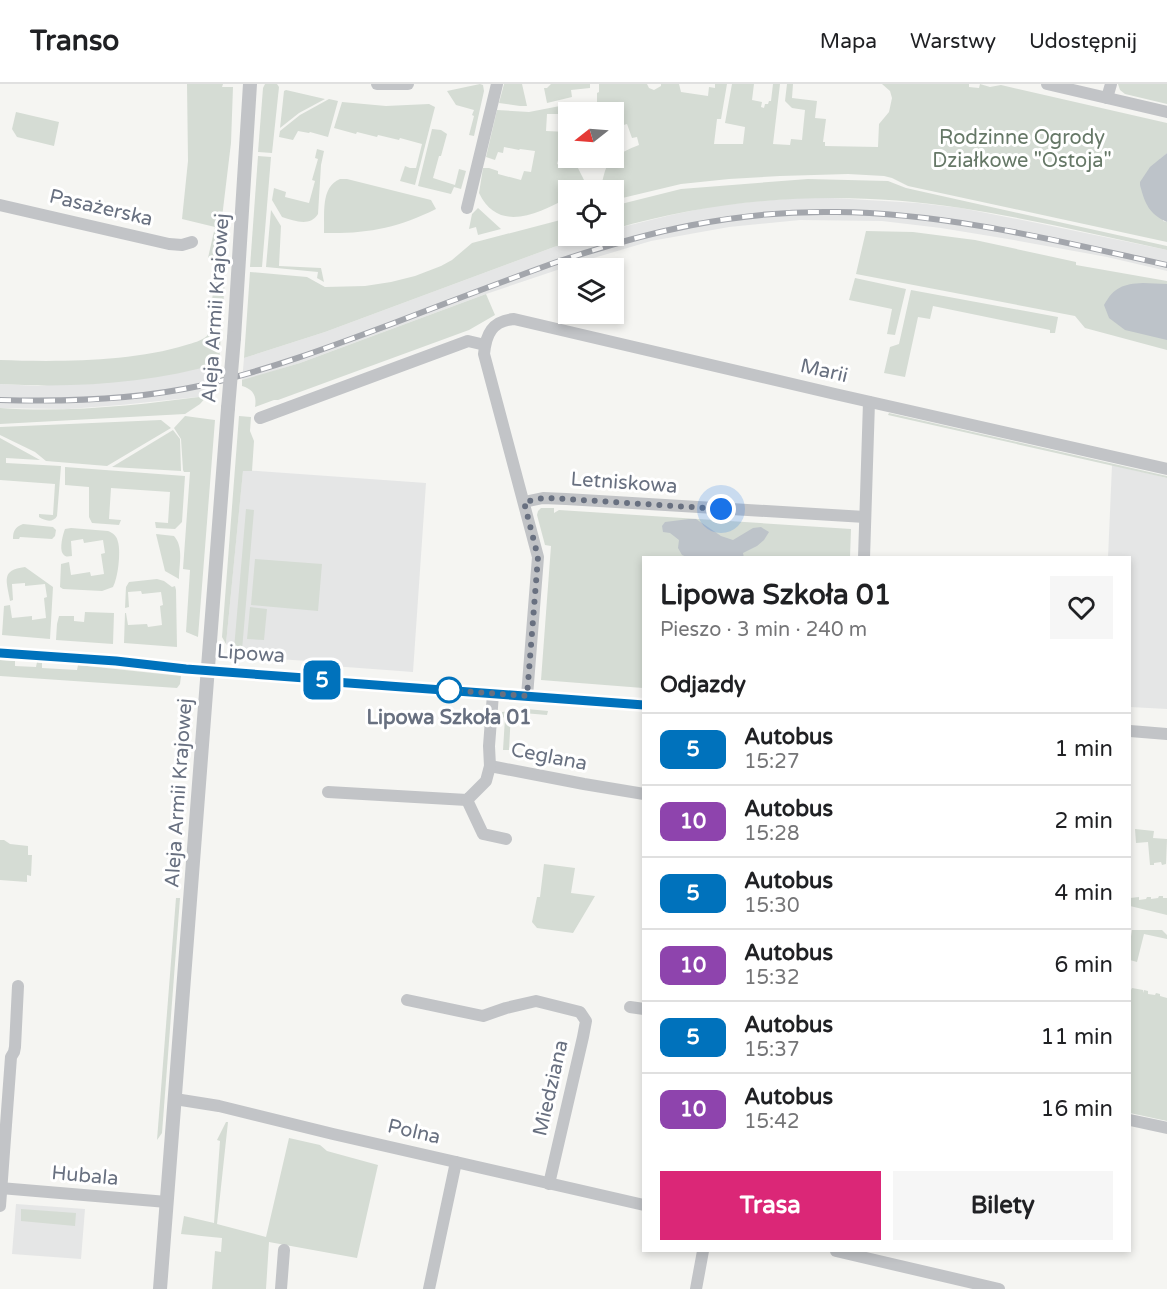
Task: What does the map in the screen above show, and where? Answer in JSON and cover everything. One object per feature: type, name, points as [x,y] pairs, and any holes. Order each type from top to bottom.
[{"type":"street","name":"Aleja Armii Krajowej","points":[[160,1289],[234,338],[250,84]]},
{"type":"street","points":[[377,84],[408,84]]},
{"type":"street","points":[[467,208],[497,84]]},
{"type":"street","points":[[1047,84],[1167,112]]},
{"type":"street","points":[[1107,98],[1111,84]]},
{"type":"street","name":"Pasażerska","points":[[0,205],[169,244],[182,245],[192,242]]},
{"type":"street","name":"Marii","points":[[485,345],[494,326],[502,321],[514,319],[1167,469]]},
{"type":"street","points":[[260,418],[468,341],[485,345],[484,354],[538,557],[527,696]]},
{"type":"street","points":[[864,556],[869,402]]},
{"type":"street","name":"Letniskowa","points":[[524,502],[543,498],[566,499],[865,517]]},
{"type":"street","name":"Lipowa","points":[[0,653],[116,661],[335,682],[642,705]]},
{"type":"street","points":[[490,766],[493,694]]},
{"type":"street","points":[[1131,731],[1167,734]]},
{"type":"street","name":"Ceglana","points":[[467,800],[486,781],[490,766],[642,794]]},
{"type":"street","points":[[328,792],[467,800],[483,834],[506,838]]},
{"type":"street","points":[[0,1206],[11,1057],[15,1047],[18,986]]},
{"type":"street","name":"Miedziana","points":[[407,1000],[483,1016],[536,1001],[580,1012],[585,1021],[549,1184]]},
{"type":"street","points":[[630,1007],[642,1009]]},
{"type":"street","name":"Polna","points":[[175,1099],[219,1106],[642,1205]]},
{"type":"street","points":[[1131,1120],[1167,1128]]},
{"type":"street","points":[[430,1289],[456,1162]]},
{"type":"street","name":"Hubala","points":[[1,1189],[167,1202]]},
{"type":"street","points":[[282,1289],[284,1250]]},
{"type":"street","points":[[696,1289],[703,1252]]},
{"type":"street","points":[[840,1252],[999,1289]]},
{"type":"shaded area","points":[[1167,153],[1167,222],[1156,216],[1149,208],[1140,182],[1150,167]]},
{"type":"shaded area","points":[[833,198],[961,208],[1167,250],[1167,271],[1107,257],[1008,239],[882,221],[800,220],[729,227],[651,241],[594,258],[558,258],[558,270],[300,363],[242,381],[244,358],[325,332],[554,247],[624,246],[624,227],[714,206]]},
{"type":"shaded area","points":[[1130,284],[1167,284],[1167,340],[1125,330],[1109,318],[1104,305],[1115,290]]},
{"type":"shaded area","points":[[219,363],[217,387],[209,390],[207,396],[68,409],[0,408],[0,384],[38,386],[207,367]]},
{"type":"shaded area","points":[[1112,465],[1167,478],[1167,709],[1131,707],[1131,556],[1108,556]]},
{"type":"shaded area","points":[[243,470],[426,483],[413,672],[236,656],[226,644]]},
{"type":"shaded area","points":[[696,519],[721,536],[733,540],[753,528],[761,527],[769,532],[757,546],[743,553],[744,556],[684,556],[678,548],[679,540],[670,533],[663,532],[662,526],[665,522]]},
{"type":"shaded area","points":[[16,1204],[85,1209],[81,1259],[12,1254]]},
{"type":"green space","points":[[187,84],[223,84],[222,87],[233,87],[231,143],[217,259],[208,258],[215,227],[182,219],[188,161]]},
{"type":"green space","points":[[265,84],[277,84],[279,87],[272,153],[258,152]]},
{"type":"green space","points":[[504,84],[522,84],[527,106],[499,103]]},
{"type":"green space","points":[[551,84],[590,84],[590,88],[571,90],[572,97],[547,103],[544,88]]},
{"type":"green space","name":"Rodzinne Ogrody Działkowe \"Ostoja\"","points":[[599,84],[647,84],[654,90],[661,84],[679,84],[681,92],[708,96],[709,87],[715,88],[715,84],[727,84],[721,119],[717,119],[714,144],[743,144],[745,127],[725,123],[732,84],[754,84],[752,100],[762,102],[761,107],[764,108],[765,104],[771,101],[773,84],[780,84],[773,144],[790,145],[791,139],[802,140],[805,110],[792,108],[785,101],[787,84],[793,84],[792,98],[817,101],[815,118],[826,119],[823,142],[825,146],[878,147],[879,124],[889,112],[892,98],[890,91],[882,84],[969,84],[969,87],[979,88],[980,84],[990,87],[1001,85],[1167,123],[1167,153],[1160,159],[1163,221],[1167,222],[1167,242],[908,186],[884,176],[848,174],[729,179],[681,184],[624,198],[624,180],[603,180],[605,171],[606,168],[624,168],[624,152],[639,145],[637,137],[632,138],[627,124],[624,125],[624,102],[597,102]]},
{"type":"green space","points":[[1118,84],[1167,84],[1167,104],[1125,94],[1120,90]]},
{"type":"green space","points":[[483,85],[484,91],[474,136],[469,135],[474,110],[456,105],[447,91]]},
{"type":"green space","points":[[284,91],[325,99],[299,113],[280,128]]},
{"type":"green space","points":[[329,99],[338,101],[328,137],[298,131],[293,140],[279,137],[280,131],[300,115]]},
{"type":"green space","points":[[342,102],[386,106],[429,104],[435,107],[415,185],[400,181],[405,166],[416,168],[422,144],[400,138],[399,140],[378,135],[377,137],[357,132],[356,134],[334,128]]},
{"type":"green space","points":[[558,106],[558,114],[547,114],[546,131],[558,132],[558,168],[578,168],[584,180],[558,180],[558,203],[532,214],[508,217],[487,206],[479,193],[483,168],[489,168],[498,171],[498,174],[521,180],[524,171],[531,172],[535,151],[504,147],[503,153],[498,152],[495,160],[486,157],[497,110],[529,112]]},
{"type":"green space","points":[[16,112],[59,122],[54,146],[17,137],[12,129]]},
{"type":"green space","points":[[432,129],[441,130],[447,134],[433,178],[455,185],[459,169],[466,171],[461,189],[454,187],[451,194],[418,186]]},
{"type":"green space","points":[[317,149],[324,151],[318,214],[307,222],[282,217],[272,200],[274,188],[286,192],[285,197],[309,203],[315,181],[312,180],[318,159],[315,158]]},
{"type":"green space","points":[[258,156],[271,157],[262,267],[250,267]]},
{"type":"green space","points":[[340,179],[431,200],[436,209],[408,221],[368,231],[324,233],[326,195],[329,188]]},
{"type":"green space","points":[[808,179],[888,181],[906,188],[1167,246],[1167,250],[987,212],[917,202],[874,199],[786,199],[743,203],[700,209],[624,226],[624,203],[681,189]]},
{"type":"green space","points":[[478,208],[501,229],[478,235],[476,227],[469,229],[472,214]]},
{"type":"green space","points":[[271,210],[281,226],[279,266],[321,268],[324,282],[317,278],[318,272],[266,267]]},
{"type":"green space","points":[[558,221],[558,246],[325,332],[244,358],[250,272],[307,277],[325,287],[365,286],[415,276],[441,266],[472,243]]},
{"type":"green space","points":[[866,231],[913,232],[975,240],[1076,262],[1076,265],[1167,281],[1167,350],[1085,328],[1075,316],[856,274]]},
{"type":"green space","points":[[217,264],[226,265],[219,363],[166,376],[111,383],[0,384],[0,360],[69,361],[118,358],[165,351],[202,339],[207,336]]},
{"type":"green space","points":[[855,278],[906,289],[895,335],[887,334],[892,309],[849,300]]},
{"type":"green space","points":[[911,290],[1058,317],[1055,333],[1050,333],[1050,330],[933,306],[930,319],[918,317],[905,377],[884,373],[890,347],[899,344]]},
{"type":"green space","points":[[486,294],[495,315],[469,330],[255,407],[253,394],[242,386],[242,380],[300,363]]},
{"type":"green space","points":[[207,396],[185,414],[0,424],[0,408],[77,409]]},
{"type":"green space","points":[[889,413],[1167,476],[1167,478],[888,415]]},
{"type":"green space","points":[[185,416],[215,420],[198,637],[186,632],[190,570],[183,569],[190,472],[183,470],[181,439],[174,428]]},
{"type":"green space","points":[[239,416],[251,417],[250,431],[254,441],[252,471],[243,471],[226,644],[222,637]]},
{"type":"green space","points":[[161,420],[171,428],[107,466],[46,461],[35,452],[0,435],[0,427]]},
{"type":"green space","points":[[173,430],[180,439],[181,471],[112,467]]},
{"type":"green space","points":[[0,438],[40,460],[6,458],[6,463],[61,466],[57,516],[53,520],[44,520],[39,517],[39,514],[53,515],[55,484],[0,480]]},
{"type":"green space","points":[[65,467],[185,476],[182,522],[175,529],[156,528],[155,522],[168,523],[170,492],[111,488],[109,519],[121,520],[119,525],[92,523],[89,517],[89,487],[65,485]]},
{"type":"green space","points":[[541,508],[554,508],[554,513],[559,510],[851,529],[850,556],[642,556],[642,688],[541,680],[551,546],[545,545],[538,511]]},
{"type":"green space","points":[[246,509],[254,510],[242,650],[234,649]]},
{"type":"green space","points":[[23,524],[53,527],[56,530],[55,536],[52,539],[20,537],[13,539],[15,530]]},
{"type":"green space","points":[[71,528],[108,531],[116,536],[119,558],[113,587],[102,591],[60,587],[61,564],[69,562],[71,575],[90,572],[91,576],[104,574],[101,554],[105,553],[103,540],[84,543],[83,539],[71,541],[72,556],[63,554],[61,545],[64,531]]},
{"type":"green space","points":[[156,534],[174,536],[177,540],[180,551],[179,579],[165,571]]},
{"type":"green space","points":[[255,559],[322,564],[318,611],[251,605]]},
{"type":"green space","points":[[25,567],[53,587],[50,639],[2,635],[4,606],[10,605],[12,618],[32,616],[32,620],[46,618],[45,584],[25,586],[25,583],[12,584],[13,600],[10,601],[8,574]]},
{"type":"green space","points":[[157,579],[172,587],[175,586],[177,647],[124,643],[125,613],[128,625],[147,624],[148,627],[162,625],[161,592],[142,594],[141,591],[128,592],[129,607],[125,608],[126,587],[129,582]]},
{"type":"green space","points":[[250,607],[267,609],[264,640],[247,639]]},
{"type":"green space","points":[[85,612],[114,613],[113,644],[56,640],[59,616],[74,616],[74,621],[84,622]]},
{"type":"green space","points":[[0,660],[15,661],[15,666],[36,667],[37,662],[42,663],[42,668],[77,670],[78,665],[181,676],[177,688],[0,676]]},
{"type":"green space","points":[[527,709],[548,711],[547,715],[511,712],[509,750],[503,750],[505,718],[502,717],[502,712]]},
{"type":"green space","points":[[1135,829],[1154,831],[1153,838],[1167,839],[1166,864],[1162,865],[1161,862],[1150,865],[1148,842],[1136,843]]},
{"type":"green space","points":[[0,840],[10,844],[28,846],[28,855],[32,855],[31,876],[27,875],[27,882],[0,880]]},
{"type":"green space","points":[[544,864],[575,868],[571,893],[595,896],[573,933],[537,928],[532,922],[537,897],[540,897]]},
{"type":"green space","points":[[1163,896],[1167,898],[1167,915],[1131,906],[1131,898],[1139,897],[1139,900],[1147,897]]},
{"type":"green space","points":[[176,898],[180,898],[162,1133],[157,1140]]},
{"type":"green space","points":[[1132,930],[1162,930],[1167,935],[1167,939],[1144,934],[1137,962],[1131,960]]},
{"type":"green space","points":[[1132,988],[1143,990],[1143,993],[1144,990],[1148,991],[1148,994],[1160,994],[1167,998],[1167,1121],[1131,1113]]},
{"type":"green space","points":[[228,1122],[217,1224],[266,1237],[289,1138],[320,1145],[327,1151],[378,1165],[357,1258],[269,1242],[266,1289],[212,1289],[215,1251],[221,1252],[222,1238],[181,1234],[184,1216],[214,1223],[220,1141],[217,1140]]},
{"type":"green space","points":[[21,1209],[76,1213],[75,1226],[21,1221]]},
{"type":"railway","points":[[0,400],[50,401],[125,397],[174,391],[224,380],[322,350],[586,252],[656,233],[727,219],[799,212],[920,217],[1003,230],[1167,265]]},
{"type":"bus line","name":"5","points":[[0,653],[116,661],[335,682],[642,705]]},
{"type":"place","name":"Lipowa Szkoła 01","points":[[449,690]]},
{"type":"route","points":[[449,690],[527,696],[538,557],[524,502],[543,498],[721,509]]}]
